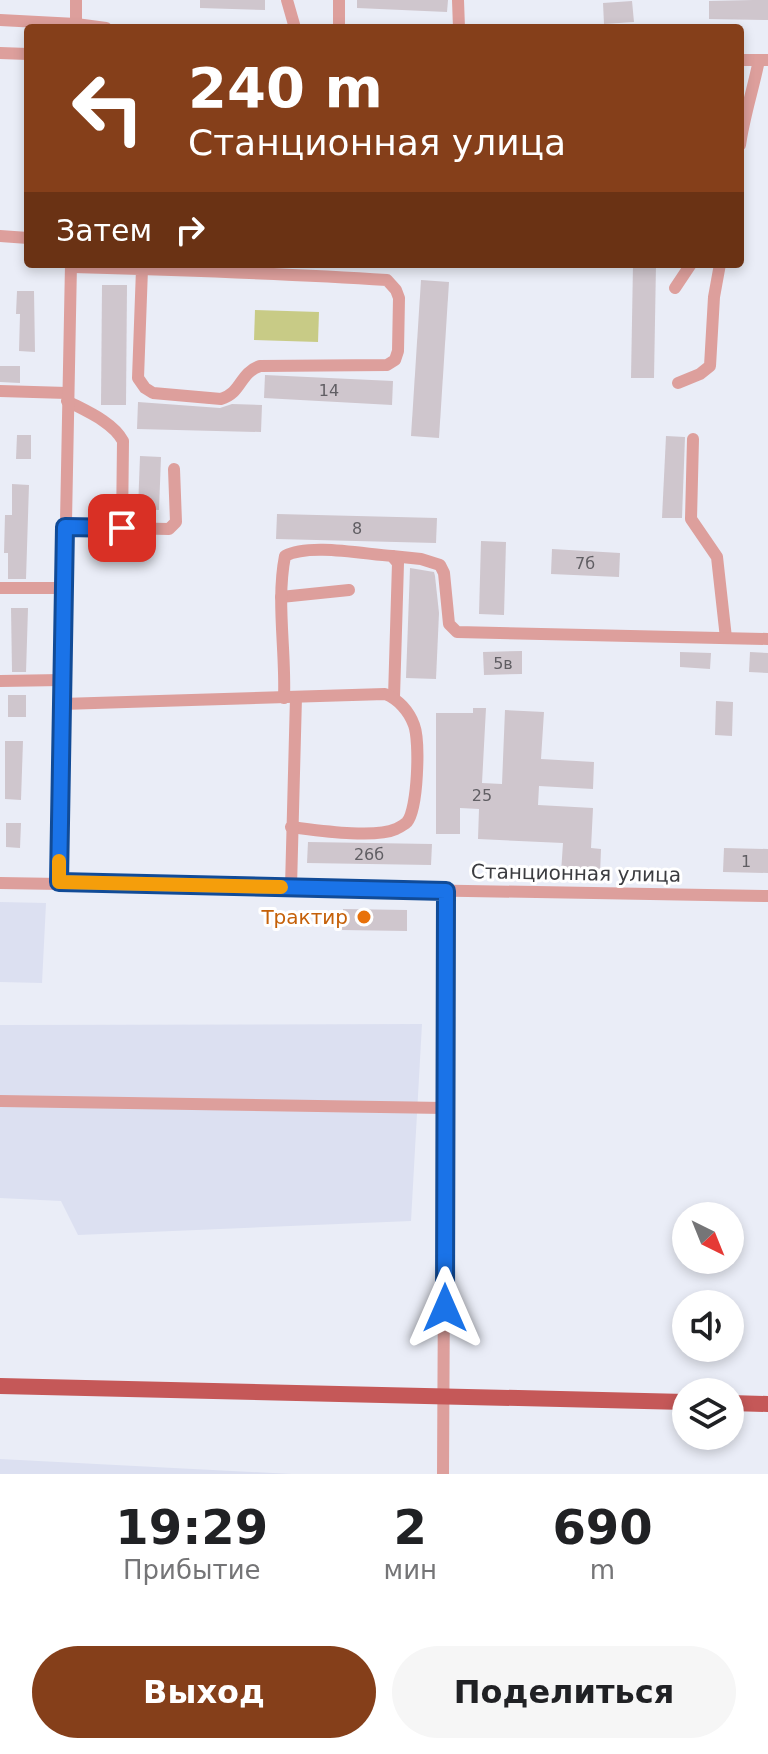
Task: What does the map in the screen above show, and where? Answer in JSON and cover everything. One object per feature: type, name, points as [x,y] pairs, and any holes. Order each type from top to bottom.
[{"type":"main road","points":[[0,1386],[672,1402]]},
{"type":"main road","points":[[744,1403],[768,1404]]},
{"type":"street","points":[[76,0],[76,24]]},
{"type":"street","points":[[287,0],[294,24]]},
{"type":"street","points":[[339,0],[339,24]]},
{"type":"street","points":[[458,0],[459,24]]},
{"type":"street","points":[[0,20],[51,24]]},
{"type":"street","points":[[0,53],[24,54]]},
{"type":"street","points":[[744,113],[752,99],[763,60]]},
{"type":"street","points":[[0,236],[24,238]]},
{"type":"street","points":[[59,882],[71,268]]},
{"type":"street","points":[[124,268],[152,268]]},
{"type":"street","points":[[142,269],[138,378],[153,393],[221,399],[229,397],[236,390],[248,371],[260,366],[387,365],[395,360],[398,351],[399,298],[387,280],[307,270],[236,268]]},
{"type":"street","points":[[675,288],[688,268]]},
{"type":"street","points":[[678,383],[710,366],[714,297],[719,268]]},
{"type":"street","points":[[0,391],[67,397],[121,436],[122,528]]},
{"type":"street","points":[[693,439],[691,519],[717,557],[726,638]]},
{"type":"street","points":[[65,527],[169,529],[176,522],[174,469]]},
{"type":"street","points":[[291,887],[290,697],[281,597],[285,556],[294,551],[392,556],[440,565],[444,573],[449,624],[457,632],[768,639]]},
{"type":"street","points":[[392,556],[398,563],[394,697]]},
{"type":"street","points":[[0,588],[64,588]]},
{"type":"street","points":[[281,597],[349,590]]},
{"type":"street","points":[[0,681],[62,680]]},
{"type":"street","points":[[62,704],[385,694],[394,697],[414,724],[417,736],[416,780],[408,822],[381,833],[291,827]]},
{"type":"street","name":"Станционная улица","points":[[0,883],[768,896]]},
{"type":"street","points":[[443,1474],[446,891]]},
{"type":"street","points":[[0,1101],[444,1108]]},
{"type":"shaded area","points":[[0,902],[46,903],[42,983],[0,982]]},
{"type":"shaded area","points":[[422,1024],[411,1221],[78,1235],[61,1201],[0,1198],[0,1025]]},
{"type":"shaded area","points":[[0,1459],[292,1474],[0,1474]]},
{"type":"green space","points":[[255,310],[319,312],[318,342],[254,340]]},
{"type":"building","points":[[200,0],[265,0],[265,10],[200,8]]},
{"type":"building","points":[[357,0],[448,0],[447,12],[357,8]]},
{"type":"building","points":[[768,0],[768,20],[709,19],[709,1]]},
{"type":"building","points":[[632,1],[634,22],[604,24],[603,3]]},
{"type":"building","points":[[633,268],[656,268],[654,378],[631,378]]},
{"type":"building","points":[[421,280],[449,282],[439,438],[411,436]]},
{"type":"building","points":[[102,285],[127,285],[126,405],[101,405]]},
{"type":"building","points":[[17,291],[34,291],[35,352],[19,351]]},
{"type":"building","points":[[0,366],[20,366],[20,383],[0,382]]},
{"type":"building","points":[[265,375],[393,381],[392,405],[264,398]]},
{"type":"building","points":[[138,402],[220,408],[232,404],[262,405],[261,432],[137,429]]},
{"type":"building","points":[[17,435],[31,435],[31,459],[16,459]]},
{"type":"building","points":[[666,436],[685,437],[682,518],[662,518]]},
{"type":"building","points":[[140,456],[161,457],[159,510],[138,509]]},
{"type":"building","points":[[12,484],[29,485],[26,579],[8,579],[8,553],[4,553],[5,515],[12,515]]},
{"type":"building","points":[[277,514],[437,518],[436,543],[276,539]]},
{"type":"building","points":[[481,541],[506,542],[504,615],[479,614]]},
{"type":"building","points":[[552,549],[620,553],[619,577],[551,574]]},
{"type":"building","points":[[410,568],[434,572],[435,576],[439,613],[436,679],[406,678]]},
{"type":"building","points":[[11,608],[28,608],[26,672],[12,672]]},
{"type":"building","points":[[522,651],[522,674],[484,675],[483,652]]},
{"type":"building","points":[[680,652],[711,653],[710,669],[680,667]]},
{"type":"building","points":[[750,652],[768,653],[768,673],[749,672]]},
{"type":"building","points":[[8,695],[26,695],[26,717],[8,717]]},
{"type":"building","points":[[716,701],[733,702],[732,736],[715,735]]},
{"type":"building","points":[[473,708],[486,708],[482,783],[502,784],[505,710],[544,712],[541,759],[594,762],[593,789],[539,786],[538,805],[593,808],[591,848],[601,849],[600,875],[561,873],[563,843],[478,839],[479,809],[460,808],[460,834],[436,834],[436,713],[473,713]]},
{"type":"building","points":[[5,741],[23,741],[21,800],[5,799]]},
{"type":"building","points":[[6,823],[21,823],[20,848],[6,847]]},
{"type":"building","points":[[308,842],[432,844],[431,865],[307,863]]},
{"type":"building","points":[[724,848],[768,849],[768,873],[723,872]]},
{"type":"building","points":[[343,909],[407,910],[407,931],[342,930]]},
{"type":"slow traffic","points":[[59,861],[59,882],[281,887]]},
{"type":"place","name":"Трактир","points":[[364,917]]},
{"type":"route","points":[[122,528],[65,527],[59,882],[446,891],[445,1308]]}]
